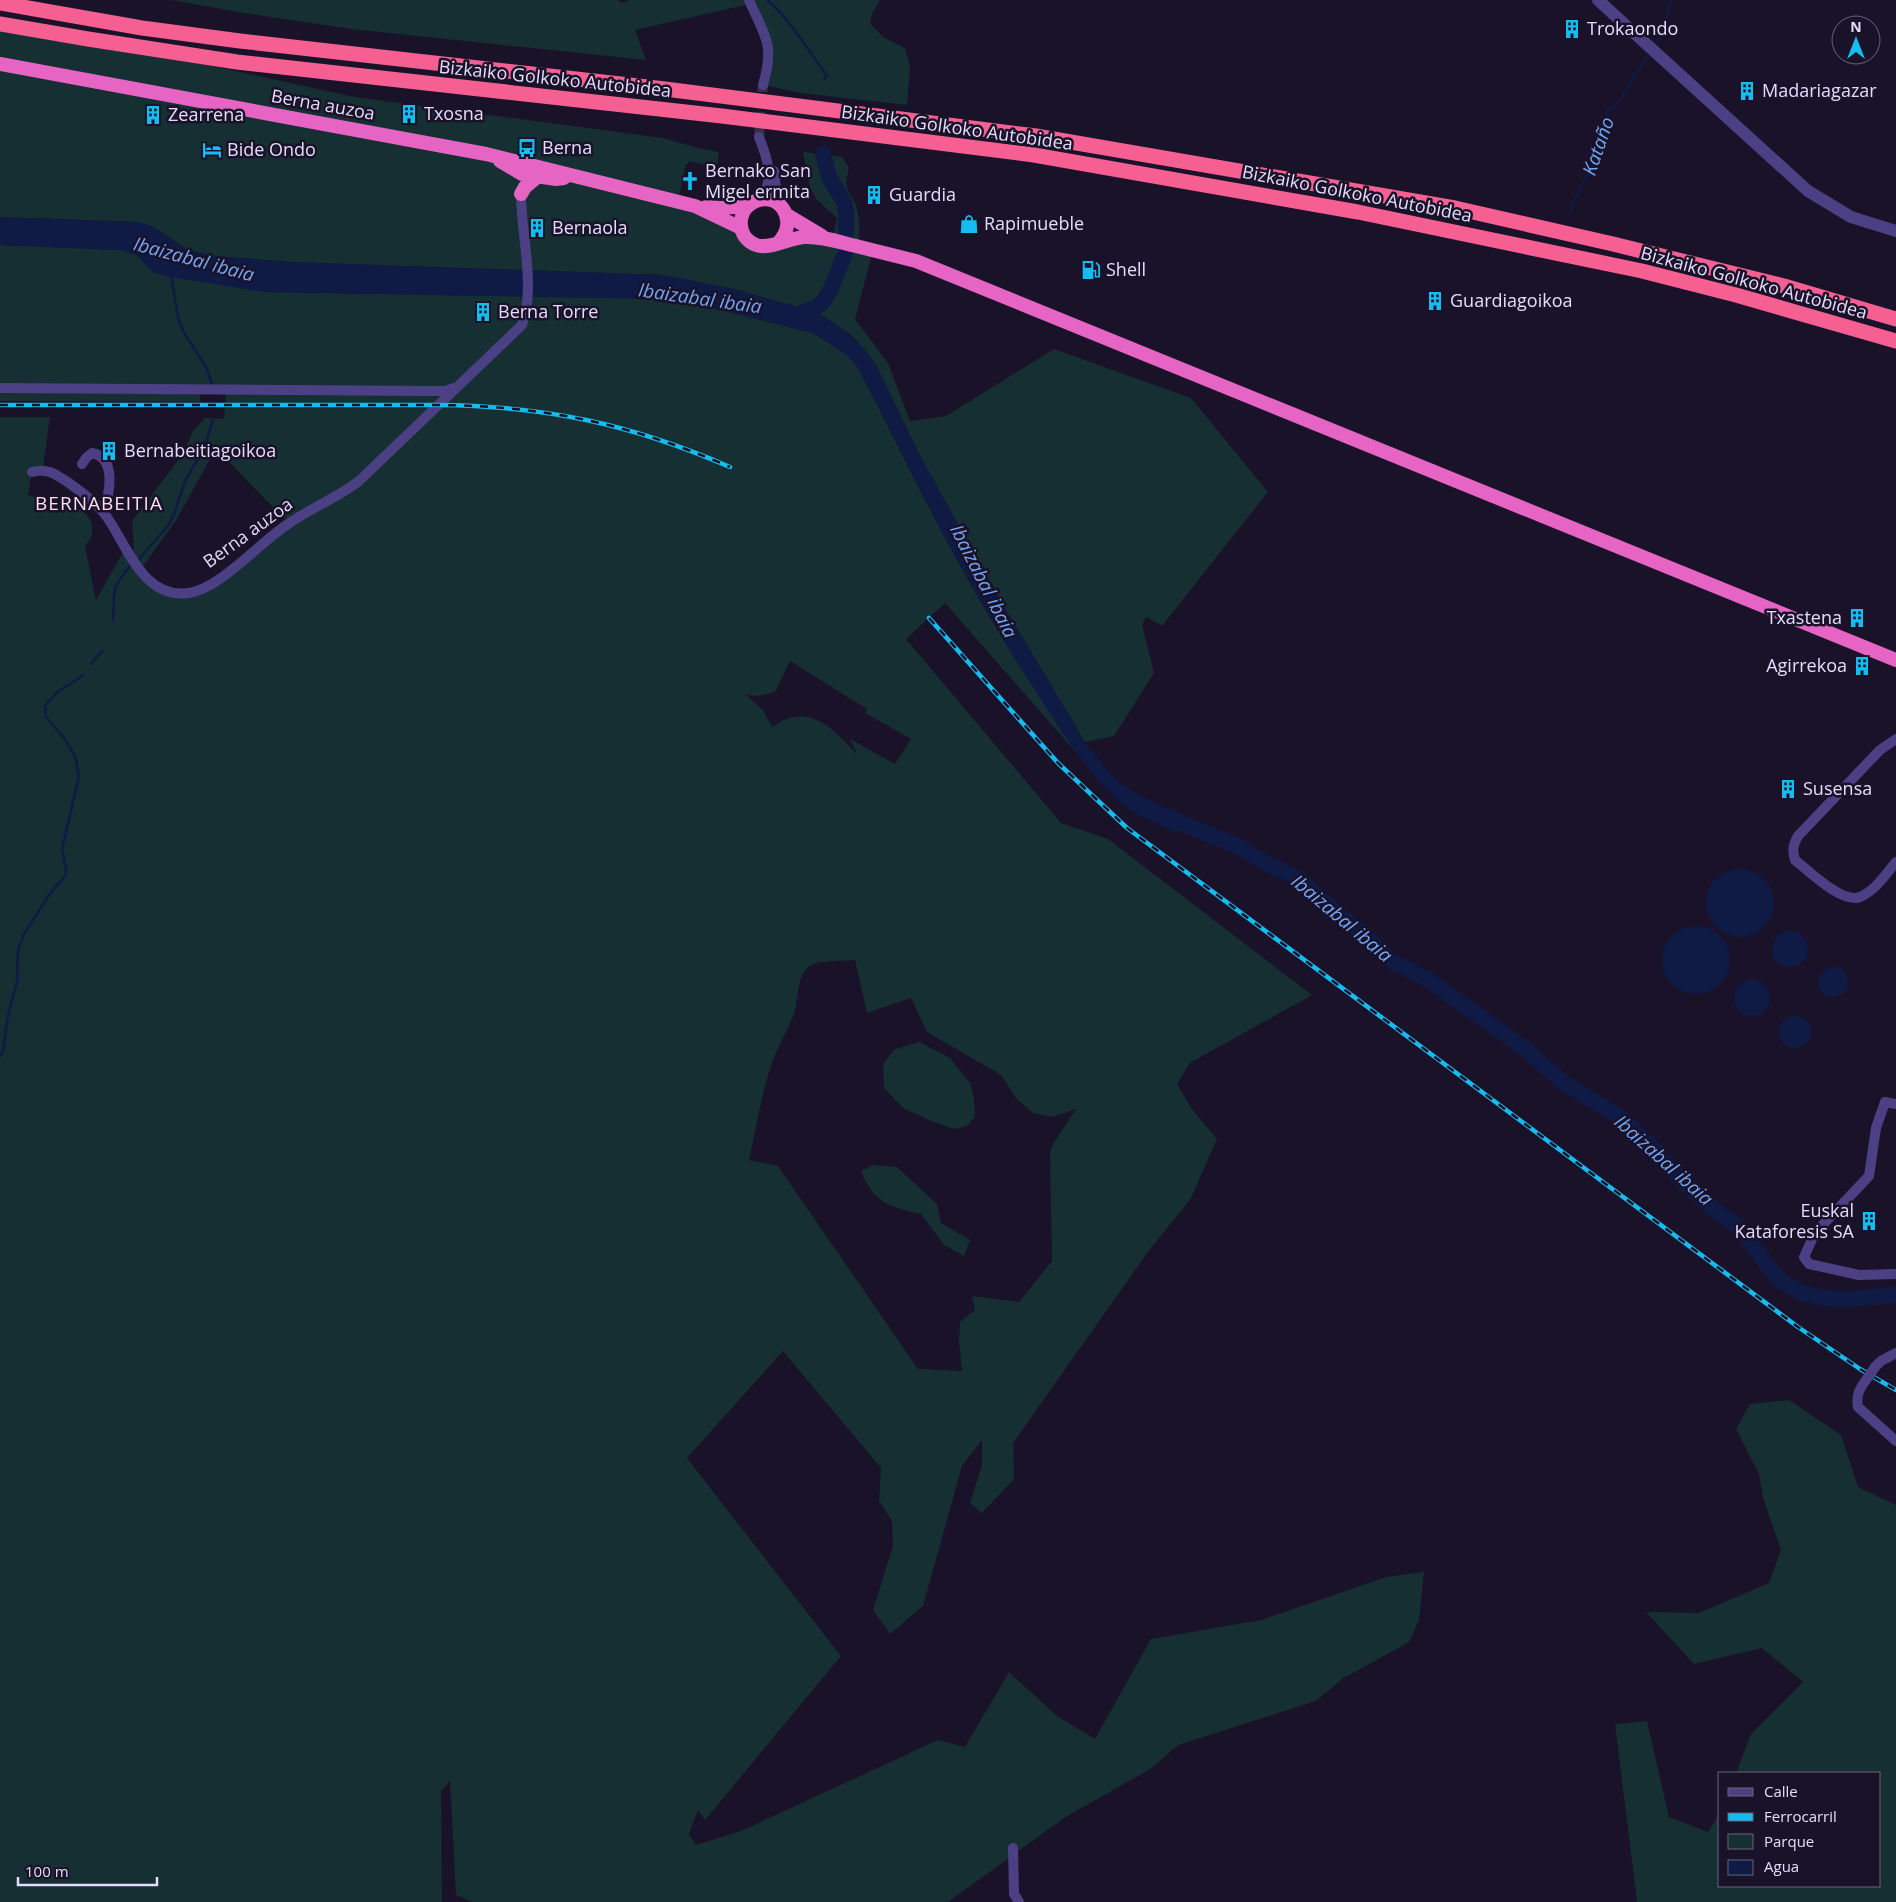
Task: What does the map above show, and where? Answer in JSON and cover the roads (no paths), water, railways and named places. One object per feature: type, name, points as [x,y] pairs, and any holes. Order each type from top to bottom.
[{"type":"highway","name":"Bizkaiko Golkoko Autobidea","points":[[0,3],[142,28],[250,43],[675,90],[1036,136],[1455,208],[1784,286],[1896,319]]},
{"type":"highway","name":"Bizkaiko Golkoko Autobidea","points":[[0,24],[237,62],[713,115],[1044,157],[1358,212],[1642,271],[1736,295],[1896,341]]},
{"type":"highway","name":"Berna auzoa","points":[[0,64],[486,154],[695,206]]},
{"type":"highway","points":[[486,154],[518,172],[537,177],[556,179],[581,177]]},
{"type":"highway","points":[[518,172],[522,194]]},
{"type":"highway","points":[[522,194],[525,188],[537,177]]},
{"type":"highway","points":[[828,239],[785,212],[777,203],[762,200],[754,202],[748,206],[740,220],[744,236],[755,245],[763,247],[803,237],[828,239],[916,260],[1896,660]]},
{"type":"highway","points":[[695,206],[721,208],[748,206]]},
{"type":"highway","points":[[695,206],[741,228]]},
{"type":"highway","points":[[778,243],[787,230],[785,212]]},
{"type":"street","points":[[749,0],[767,37],[770,56],[763,85]]},
{"type":"street","points":[[1598,0],[1808,191],[1851,217],[1896,231]]},
{"type":"street","points":[[759,137],[768,161],[770,178],[762,200]]},
{"type":"street","points":[[768,161],[774,169],[776,188],[785,212]]},
{"type":"street","name":"Berna auzoa","points":[[103,512],[124,549],[148,580],[156,586],[172,592],[188,593],[201,590],[226,574],[288,523],[336,497],[359,481],[522,325],[527,301],[526,260],[521,216],[522,194]]},
{"type":"street","points":[[0,388],[445,391],[459,385]]},
{"type":"street","points":[[32,472],[41,469],[56,474],[88,497],[103,512],[111,485],[105,460],[98,454],[92,453],[82,464]]},
{"type":"street","points":[[1896,739],[1880,750],[1798,836],[1793,844],[1795,860],[1846,898],[1859,898],[1875,886],[1896,862]]},
{"type":"street","points":[[1896,1104],[1885,1102],[1879,1117],[1870,1176],[1815,1233],[1804,1257],[1809,1264],[1859,1275],[1896,1274]]},
{"type":"street","points":[[1896,1353],[1881,1361],[1859,1389],[1856,1399],[1858,1407],[1896,1440]]},
{"type":"street","points":[[1013,1848],[1014,1894],[1019,1902]]},
{"type":"water","points":[[0,217],[136,222],[151,226],[187,250],[215,256],[290,262],[663,275],[734,289],[821,315],[836,324],[859,343],[876,365],[919,454],[1000,600],[1085,742],[1106,769],[1131,791],[1196,823],[1175,832],[1122,804],[1092,773],[1061,731],[992,620],[941,529],[856,365],[847,355],[813,333],[725,311],[664,299],[266,292],[166,276],[153,272],[137,255],[121,250],[0,245]]},
{"type":"water","points":[[1740,869],[1753,872],[1764,879],[1771,890],[1774,903],[1771,916],[1764,927],[1753,934],[1740,937],[1727,934],[1716,927],[1709,916],[1706,903],[1709,890],[1716,879],[1727,872]]},
{"type":"water","points":[[1696,926],[1709,929],[1720,936],[1727,947],[1730,960],[1727,973],[1720,984],[1709,991],[1696,994],[1683,991],[1672,984],[1665,973],[1662,960],[1665,947],[1672,936],[1683,929]]},
{"type":"water","points":[[1790,931],[1797,932],[1803,936],[1807,942],[1807,956],[1803,962],[1797,966],[1790,967],[1783,966],[1777,962],[1773,956],[1772,949],[1773,942],[1777,936],[1783,932]]},
{"type":"water","points":[[1833,967],[1844,971],[1848,982],[1844,993],[1833,997],[1822,993],[1818,982],[1822,971]]},
{"type":"water","points":[[1752,980],[1765,985],[1770,998],[1765,1011],[1752,1016],[1739,1011],[1734,998],[1739,985]]},
{"type":"water","points":[[1795,1016],[1801,1017],[1806,1021],[1810,1026],[1810,1038],[1806,1043],[1801,1047],[1795,1048],[1789,1047],[1784,1043],[1780,1038],[1779,1032],[1780,1026],[1784,1021],[1789,1017]]},
{"type":"waterway","points":[[767,0],[799,36],[827,75],[824,79]]},
{"type":"waterway","name":"Kataño","points":[[1657,42],[1661,37],[1671,0]]},
{"type":"waterway","name":"Kataño","points":[[1571,214],[1572,206],[1600,147],[1608,110],[1619,102],[1647,56]]},
{"type":"waterway","points":[[823,154],[829,177],[844,202],[846,232]]},
{"type":"waterway","points":[[796,315],[823,302],[831,289],[845,254]]},
{"type":"waterway","points":[[171,275],[178,317],[183,331],[206,367],[213,386]]},
{"type":"waterway","points":[[138,560],[168,526],[185,481],[205,447],[213,418]]},
{"type":"waterway","points":[[113,621],[114,592],[119,581],[131,565]]},
{"type":"waterway","points":[[91,664],[102,651]]},
{"type":"waterway","points":[[0,1056],[3,1051],[8,1015],[17,982],[18,951],[24,934],[51,892],[66,875],[62,849],[79,776],[75,756],[64,738],[46,717],[45,706],[57,692],[84,675]]},
{"type":"waterway","name":"Ibaizabal ibaia","points":[[1170,817],[1236,845],[1262,861],[1298,878],[1331,908],[1364,934],[1390,960],[1432,982],[1525,1049],[1564,1083],[1623,1119],[1657,1152],[1679,1178],[1717,1212],[1739,1227],[1771,1270],[1783,1282],[1802,1293],[1821,1298],[1851,1299],[1896,1295]]},
{"type":"tunnel","points":[[759,137],[763,85]]},
{"type":"railway","points":[[0,405],[438,405],[515,409],[587,420],[623,429],[658,439],[730,467]]},
{"type":"railway","points":[[929,618],[1058,763],[1127,828],[1798,1327],[1860,1369],[1896,1390]]},
{"type":"place","name":"Trokaondo","points":[[1572,29]]},
{"type":"place","name":"Madariagazar","points":[[1747,91]]},
{"type":"place","name":"Txosna","points":[[409,114]]},
{"type":"place","name":"Zearrena","points":[[153,115]]},
{"type":"place","name":"Berna","points":[[527,148]]},
{"type":"place","name":"Bide Ondo","points":[[212,150]]},
{"type":"place","name":"Bernako San Migel ermita","points":[[690,181]]},
{"type":"place","name":"Guardia","points":[[874,195]]},
{"type":"place","name":"Rapimueble","points":[[969,224]]},
{"type":"place","name":"Bernaola","points":[[537,228]]},
{"type":"place","name":"Shell","points":[[1091,270]]},
{"type":"place","name":"Guardiagoikoa","points":[[1435,301]]},
{"type":"place","name":"Berna Torre","points":[[483,312]]},
{"type":"place","name":"Bernabeitiagoikoa","points":[[109,451]]},
{"type":"place","name":"Txastena","points":[[1857,618]]},
{"type":"place","name":"Agirrekoa","points":[[1862,666]]},
{"type":"place","name":"Susensa","points":[[1788,789]]},
{"type":"place","name":"Euskal Kataforesis SA","points":[[1869,1221]]},
{"type":"district","name":"BERNABEITIA","points":[[99,503]]}]
